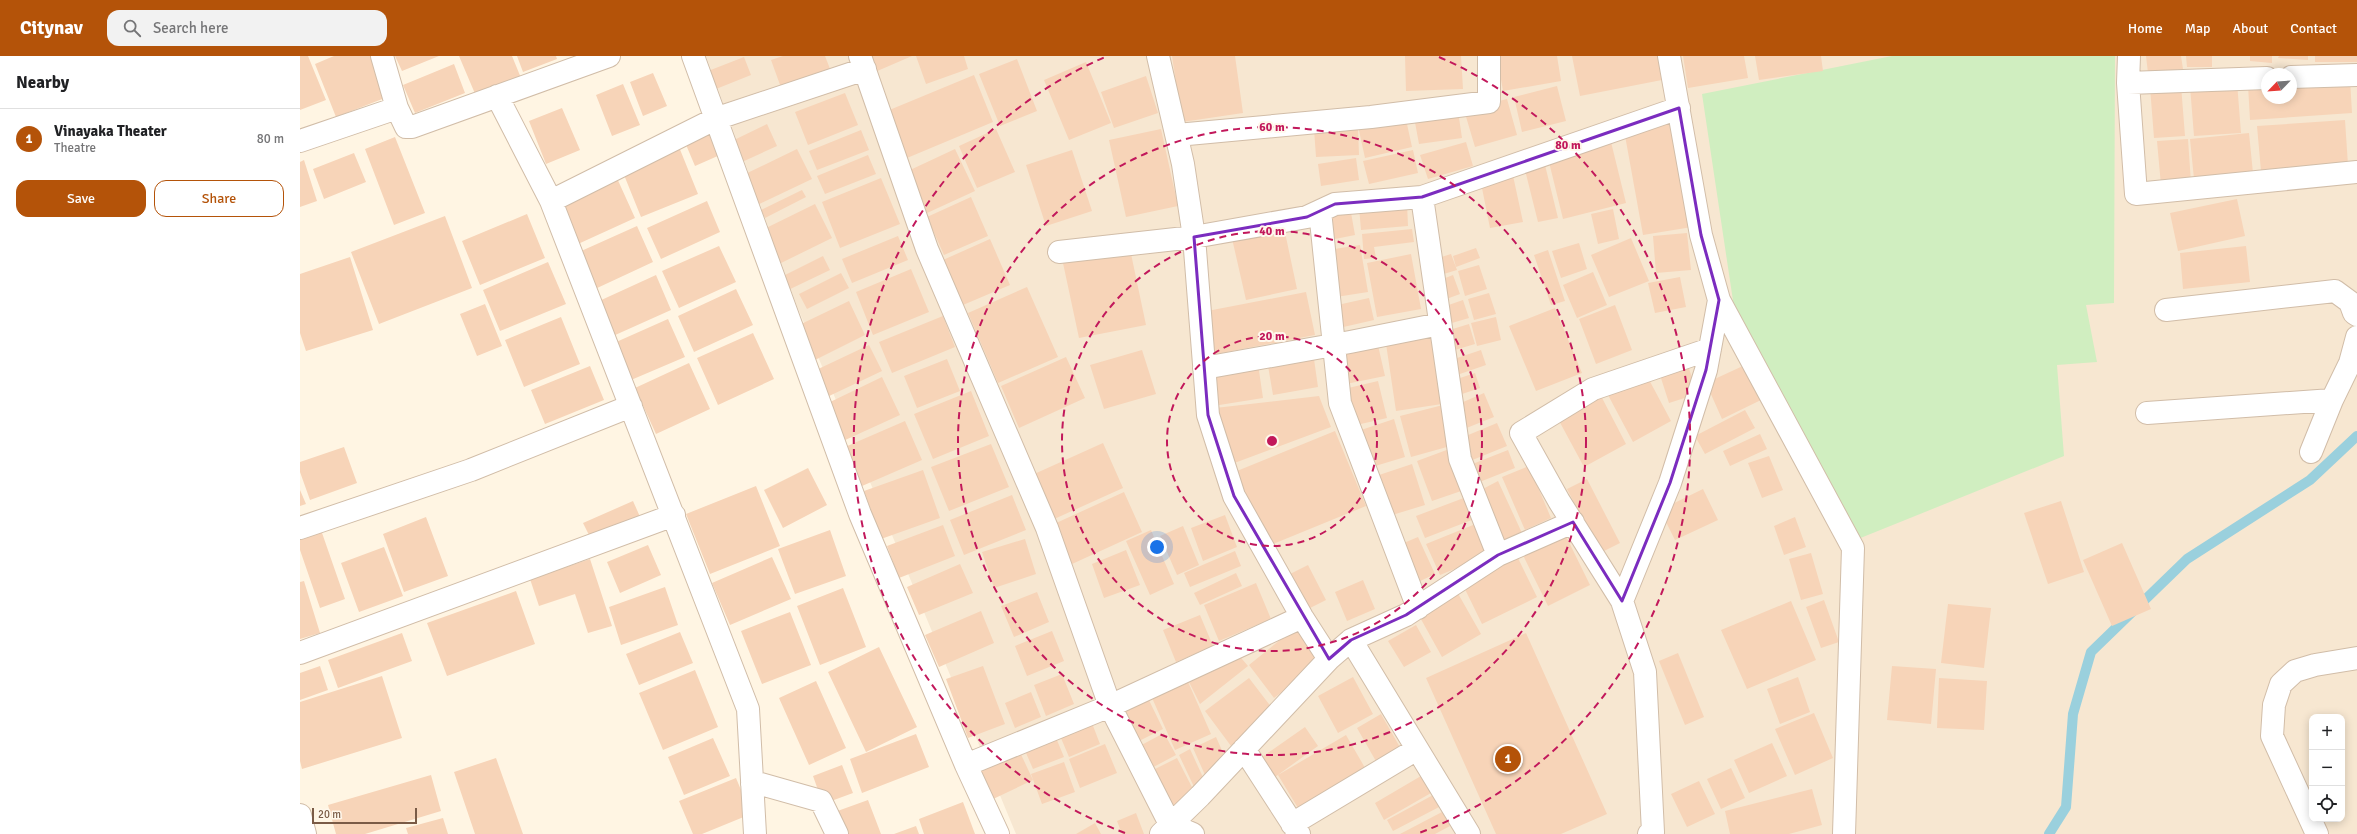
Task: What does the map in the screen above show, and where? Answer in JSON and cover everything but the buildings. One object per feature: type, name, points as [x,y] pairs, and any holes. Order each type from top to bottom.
[{"type":"street","points":[[382,56],[403,124],[406,127],[412,128],[609,56]]},
{"type":"street","points":[[693,56],[860,514],[966,765],[998,834]]},
{"type":"street","points":[[1158,56],[1184,164],[1194,237],[1208,415],[1234,496],[1302,617],[1329,659]]},
{"type":"street","points":[[1177,135],[1371,117],[1489,102],[1489,56]]},
{"type":"street","points":[[1669,56],[1701,235],[1719,300],[1853,548],[1844,834]]},
{"type":"street","points":[[2129,56],[2128,83],[2136,194],[2357,172]]},
{"type":"street","points":[[551,201],[715,119],[863,63],[927,249],[1047,528],[1110,706],[1165,829]]},
{"type":"street","points":[[2297,77],[2357,75]]},
{"type":"street","points":[[2128,83],[2261,78]]},
{"type":"street","points":[[497,96],[551,201],[674,515],[690,564],[748,709],[754,834]]},
{"type":"street","points":[[300,140],[397,108]]},
{"type":"street","points":[[1059,252],[1194,237],[1307,217],[1334,204],[1422,197],[1678,108]]},
{"type":"street","points":[[1422,197],[1460,459],[1498,555]]},
{"type":"street","points":[[1320,211],[1340,403],[1418,608]]},
{"type":"street","points":[[2166,310],[2335,291],[2350,302],[2356,313]]},
{"type":"street","points":[[1622,601],[1670,483],[1706,370],[1719,300]]},
{"type":"street","points":[[1204,368],[1334,345],[1440,324]]},
{"type":"street","points":[[2311,452],[2332,400],[2350,363],[2357,336]]},
{"type":"street","points":[[1649,834],[1653,832],[1645,672],[1622,601],[1573,522],[1521,433],[1593,389],[1710,349]]},
{"type":"street","points":[[2147,413],[2332,400]]},
{"type":"street","points":[[300,528],[471,470],[631,406]]},
{"type":"street","points":[[300,653],[674,515]]},
{"type":"street","points":[[1165,829],[1200,796],[1329,659],[1352,640],[1418,608],[1498,555],[1573,522]]},
{"type":"street","points":[[966,765],[1110,706],[1302,617]]},
{"type":"street","points":[[1352,640],[1469,834]]},
{"type":"street","points":[[2317,834],[2272,736],[2274,705],[2281,684],[2295,671],[2315,665],[2357,658]]},
{"type":"street","points":[[1244,750],[1296,829],[1417,749]]},
{"type":"street","points":[[752,784],[761,784],[821,801],[837,834]]},
{"type":"street","points":[[300,816],[305,834]]},
{"type":"street","points":[[1165,829],[1194,834]]},
{"type":"highlighted area","points":[[1679,108],[1701,235],[1719,300],[1706,370],[1670,483],[1622,601],[1573,522],[1498,555],[1406,615],[1351,640],[1329,659],[1234,496],[1208,415],[1194,237],[1307,217],[1335,204],[1422,197]]},
{"type":"shaded area","points":[[706,56],[2357,56],[2357,834],[1016,834],[797,306]]},
{"type":"green space","points":[[1892,56],[2115,56],[2114,303],[2086,305],[2097,362],[2057,365],[2064,456],[1858,539],[1735,314],[1702,94]]},
{"type":"waterway","points":[[2049,834],[2066,807],[2073,714],[2091,652],[2187,559],[2310,480],[2357,436]]},
{"type":"place","name":"Vinayaka Theater","points":[[1508,759]]}]
